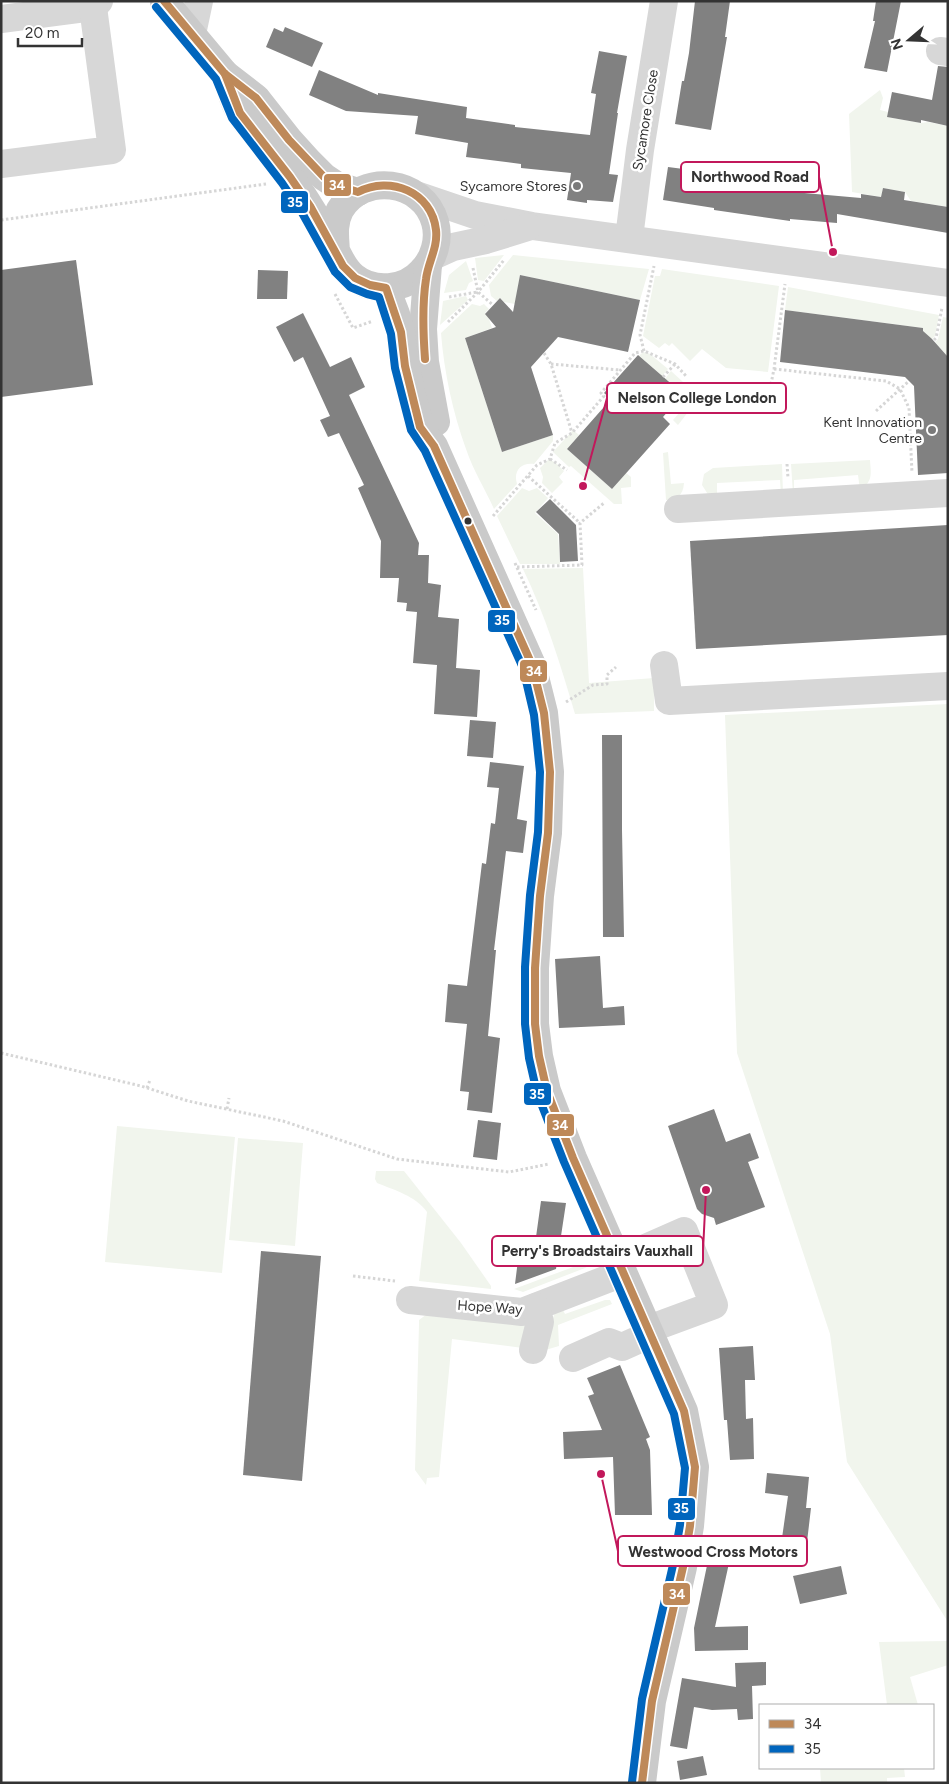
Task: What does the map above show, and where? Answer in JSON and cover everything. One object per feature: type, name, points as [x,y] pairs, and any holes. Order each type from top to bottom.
[{"type":"main road","points":[[164,1],[225,74],[256,98],[289,140],[324,177],[336,185],[358,192]]},
{"type":"main road","points":[[225,74],[240,113],[290,177],[310,206],[343,266],[355,278],[370,285],[386,288],[402,285],[417,277],[431,260]]},
{"type":"main road","points":[[336,251],[336,222],[340,210],[358,192],[372,186],[387,184],[402,187],[416,195],[428,207],[435,222],[437,239],[431,260],[423,329],[425,362],[437,423],[434,446]]},
{"type":"main road","points":[[386,288],[401,332],[405,366],[420,427],[434,446],[532,665],[544,713],[550,772],[548,833],[540,896],[535,1024],[539,1056],[547,1091],[573,1158],[684,1411],[695,1467],[690,1526],[652,1701],[642,1783]]},
{"type":"street","points":[[192,34],[199,1]]},
{"type":"street","name":"Sycamore Close","points":[[629,238],[640,150],[664,1]]},
{"type":"street","points":[[1,19],[96,4],[112,150],[1,164]]},
{"type":"street","points":[[416,195],[475,215],[532,226],[629,238],[945,296]]},
{"type":"street","points":[[431,260],[453,248],[532,226]]},
{"type":"street","points":[[678,509],[948,493]]},
{"type":"street","points":[[664,665],[669,701],[948,686]]},
{"type":"street","name":"Hope Way","points":[[410,1300],[522,1312],[621,1266],[684,1231],[714,1305],[650,1332]]},
{"type":"street","points":[[533,1350],[540,1322],[536,1307]]},
{"type":"street","points":[[574,1358],[609,1342],[622,1347],[650,1332]]},
{"type":"path","points":[[1,220],[270,184]]},
{"type":"path","points":[[441,328],[478,292],[508,255]]},
{"type":"path","points":[[644,351],[640,335],[655,262]]},
{"type":"path","points":[[472,263],[478,292],[493,305]]},
{"type":"path","points":[[768,399],[774,369],[785,281]]},
{"type":"path","points":[[447,297],[478,292]]},
{"type":"path","points":[[934,340],[945,296]]},
{"type":"path","points":[[493,516],[537,465],[550,459],[555,443],[572,433],[604,396],[601,393],[635,353],[644,351],[675,364],[687,377]]},
{"type":"path","points":[[544,353],[552,364],[572,433]]},
{"type":"path","points":[[552,364],[620,370]]},
{"type":"path","points":[[663,377],[675,364]]},
{"type":"path","points":[[774,369],[886,381],[900,390],[909,408],[912,481]]},
{"type":"path","points":[[876,411],[910,381]]},
{"type":"path","points":[[550,459],[567,470]]},
{"type":"path","points":[[517,566],[582,565],[580,523],[528,476]]},
{"type":"path","points":[[580,523],[604,503]]},
{"type":"path","points":[[490,509],[497,524]]},
{"type":"path","points":[[513,558],[538,614]]},
{"type":"path","points":[[563,694],[565,703],[593,685],[607,684],[607,675],[616,667]]},
{"type":"path","points":[[1,1052],[147,1088],[188,1101],[282,1121],[397,1159],[509,1172],[573,1158]]},
{"type":"path","points":[[147,1088],[150,1080]]},
{"type":"path","points":[[227,1109],[229,1098]]},
{"type":"shaded area","points":[[880,90],[883,98],[880,110],[888,112],[887,117],[948,126],[948,207],[911,201],[905,192],[883,188],[881,197],[852,192],[849,114]]},
{"type":"shaded area","points":[[504,255],[484,281],[478,280],[475,258]]},
{"type":"shaded area","points":[[513,255],[649,269],[640,300],[520,275],[515,304],[504,302],[500,298],[497,301],[491,296],[489,285]]},
{"type":"shaded area","points":[[466,261],[473,281],[469,283],[466,290],[444,293],[449,275]]},
{"type":"shaded area","points":[[662,269],[779,286],[768,372],[726,368],[702,349],[690,361],[672,343],[669,346],[665,343],[659,348],[643,336],[655,276],[660,276]]},
{"type":"shaded area","points":[[788,287],[939,315],[935,336],[932,339],[922,337],[923,328],[785,310]]},
{"type":"shaded area","points":[[466,296],[468,300],[440,325],[443,301]]},
{"type":"shaded area","points":[[472,304],[480,306],[484,304],[489,309],[485,313],[492,328],[465,338],[502,452],[553,435],[553,441],[534,464],[525,464],[519,468],[516,475],[517,484],[494,509],[472,464],[461,435],[453,407],[442,348],[441,333]]},
{"type":"shaded area","points":[[943,317],[948,318],[948,357],[935,342],[938,339]]},
{"type":"shaded area","points":[[646,352],[668,369],[662,376],[644,360],[638,367],[632,362],[642,353]]},
{"type":"shaded area","points":[[671,371],[695,393],[695,403],[678,425],[673,420],[681,411],[674,404],[665,379]]},
{"type":"shaded area","points":[[573,430],[579,435],[567,449],[612,489],[626,473],[631,477],[631,487],[621,488],[622,504],[614,504],[553,452]]},
{"type":"shaded area","points":[[668,452],[671,484],[684,483],[679,496],[666,500],[663,453]]},
{"type":"shaded area","points":[[549,459],[564,471],[559,477],[563,482],[552,493],[542,483],[543,477],[540,468]]},
{"type":"shaded area","points":[[870,460],[869,481],[860,490],[858,475],[794,480],[793,494],[791,464]]},
{"type":"shaded area","points":[[782,464],[783,494],[781,495],[780,480],[717,483],[717,498],[709,496],[702,485],[704,474],[713,468]]},
{"type":"shaded area","points":[[522,488],[529,491],[537,488],[548,498],[535,513],[558,534],[560,564],[520,564],[497,516]]},
{"type":"shaded area","points":[[583,568],[589,683],[654,678],[654,711],[575,714],[545,622],[523,569]]},
{"type":"shaded area","points":[[948,704],[948,1622],[847,1462],[830,1334],[737,1053],[725,715]]},
{"type":"shaded area","points":[[117,1126],[235,1137],[222,1273],[105,1262]]},
{"type":"shaded area","points":[[238,1138],[303,1143],[295,1246],[229,1240]]},
{"type":"shaded area","points":[[376,1171],[404,1171],[461,1243],[491,1286],[491,1289],[419,1281],[427,1212],[411,1198],[377,1183],[375,1179]]},
{"type":"shaded area","points":[[592,1260],[590,1265],[585,1268],[523,1292],[514,1289]]},
{"type":"shaded area","points":[[610,1300],[612,1304],[558,1325],[559,1346],[542,1351],[555,1312],[563,1310],[565,1314]]},
{"type":"shaded area","points":[[427,1314],[526,1324],[523,1348],[452,1339],[439,1477],[427,1478],[426,1485],[415,1470],[419,1320]]},
{"type":"shaded area","points":[[948,1641],[948,1665],[910,1677],[918,1704],[887,1704],[879,1642]]},
{"type":"shaded area","points":[[820,1769],[904,1769],[905,1777],[887,1778],[887,1783],[821,1782]]},
{"type":"building","points":[[695,1],[730,1],[725,37],[727,37],[711,130],[675,124],[689,53]]},
{"type":"building","points":[[876,1],[901,1],[887,72],[864,68],[875,21],[873,21]]},
{"type":"building","points":[[285,27],[323,43],[312,67],[266,47],[274,28],[283,32]]},
{"type":"building","points":[[599,51],[627,56],[609,174],[618,175],[613,202],[587,200],[587,203],[567,200],[571,173],[521,168],[521,164],[466,157],[468,143],[415,134],[418,116],[346,111],[309,95],[319,70],[378,95],[378,93],[467,107],[466,118],[515,125],[515,127],[590,135],[596,94],[591,93]]},
{"type":"building","points":[[938,66],[948,67],[948,126],[921,120],[921,123],[887,117],[892,92],[932,100]]},
{"type":"building","points":[[668,167],[761,179],[760,187],[793,192],[861,198],[861,194],[881,197],[883,188],[905,192],[904,200],[948,207],[948,233],[837,214],[837,223],[790,219],[790,221],[714,210],[714,208],[663,200]]},
{"type":"building","points":[[76,260],[93,385],[1,397],[1,270]]},
{"type":"building","points":[[258,270],[288,271],[287,299],[257,299]]},
{"type":"building","points":[[520,275],[640,300],[628,352],[558,337],[531,367],[553,435],[502,452],[465,338],[496,327],[485,314],[500,298],[513,312]]},
{"type":"building","name":"Kent Innovation Centre","points":[[785,310],[923,328],[923,331],[948,357],[948,473],[918,475],[914,386],[905,377],[780,362]]},
{"type":"building","points":[[303,313],[330,367],[351,357],[365,387],[349,395],[419,543],[418,555],[429,555],[428,583],[441,585],[438,617],[459,619],[456,668],[480,670],[477,717],[434,714],[437,665],[413,663],[417,612],[406,611],[407,603],[397,602],[399,578],[380,578],[381,541],[358,488],[364,485],[339,433],[328,437],[320,420],[330,416],[303,357],[294,362],[276,327]]},
{"type":"building","points":[[638,355],[683,394],[663,417],[670,424],[612,489],[567,449],[611,399],[604,393]]},
{"type":"building","points":[[550,499],[576,525],[578,561],[560,562],[559,534],[536,512]]},
{"type":"building","points":[[948,525],[948,635],[696,649],[690,541]]},
{"type":"building","points":[[470,720],[496,722],[493,758],[467,756]]},
{"type":"building","points":[[602,735],[622,735],[624,937],[603,937]]},
{"type":"building","points":[[490,762],[524,766],[517,819],[527,821],[523,853],[506,851],[494,950],[496,950],[488,1036],[500,1038],[492,1113],[467,1110],[469,1092],[460,1091],[467,1024],[445,1022],[448,984],[467,986],[482,863],[486,864],[491,823],[495,824],[499,788],[487,787]]},
{"type":"building","points":[[600,956],[603,1008],[624,1006],[625,1025],[559,1028],[555,959]]},
{"type":"building","points":[[714,1109],[726,1142],[750,1133],[759,1158],[748,1162],[765,1207],[716,1225],[714,1218],[702,1214],[697,1209],[668,1126]]},
{"type":"building","points":[[478,1120],[501,1123],[497,1160],[473,1157]]},
{"type":"building","points":[[541,1201],[566,1203],[556,1269],[515,1284],[521,1236],[536,1237]]},
{"type":"building","points":[[261,1251],[321,1256],[302,1481],[243,1475]]},
{"type":"building","points":[[753,1346],[755,1380],[745,1380],[746,1419],[753,1418],[754,1459],[730,1460],[727,1420],[724,1420],[719,1348]]},
{"type":"building","points":[[620,1365],[650,1437],[646,1439],[650,1450],[652,1515],[615,1515],[613,1457],[564,1459],[563,1432],[602,1430],[588,1396],[594,1394],[587,1378]]},
{"type":"building","points":[[767,1473],[809,1477],[806,1508],[811,1508],[807,1542],[782,1538],[788,1496],[765,1493]]},
{"type":"building","points":[[710,1551],[731,1554],[715,1627],[748,1626],[748,1650],[695,1651],[694,1628]]},
{"type":"building","points":[[841,1566],[847,1594],[800,1604],[793,1576]]},
{"type":"building","points":[[766,1662],[766,1685],[752,1686],[753,1719],[738,1720],[737,1709],[712,1710],[694,1707],[687,1749],[670,1746],[682,1678],[736,1687],[735,1663]]},
{"type":"building","points":[[703,1756],[707,1775],[680,1780],[677,1761]]},
{"type":"transit line","name":"34","points":[[164,1],[225,74],[256,98],[289,140],[324,177],[336,185],[358,192],[370,187],[383,185],[408,190],[427,206],[433,217],[436,237],[425,289],[423,319],[425,359]]},
{"type":"transit line","name":"35","points":[[156,7],[216,79],[232,118],[301,211],[335,272],[350,287],[379,297],[391,334],[395,368],[411,430],[425,451],[523,668],[534,715],[540,772],[538,832],[530,895],[525,967],[525,1024],[529,1058],[537,1093],[564,1162],[674,1414],[685,1468],[680,1525],[673,1565],[642,1699],[632,1782]]},
{"type":"transit line","name":"34","points":[[225,74],[240,113],[310,206],[343,266],[355,278],[370,285],[386,288],[401,332],[405,366],[420,427],[434,446],[532,665],[544,713],[550,772],[548,833],[540,896],[535,968],[535,1024],[539,1056],[547,1091],[573,1158],[684,1411],[695,1467],[690,1526],[683,1567],[652,1701],[642,1783]]},
{"type":"place","name":"Sycamore Stores","points":[[577,186]]},
{"type":"place","name":"Northwood Road","points":[[833,252]]},
{"type":"place","name":"Kent Innovation Centre","points":[[932,430]]},
{"type":"place","name":"Nelson College London","points":[[583,486]]},
{"type":"place","name":"Perry's Broadstairs Vauxhall","points":[[706,1190]]},
{"type":"place","name":"Westwood Cross Motors","points":[[601,1474]]}]
